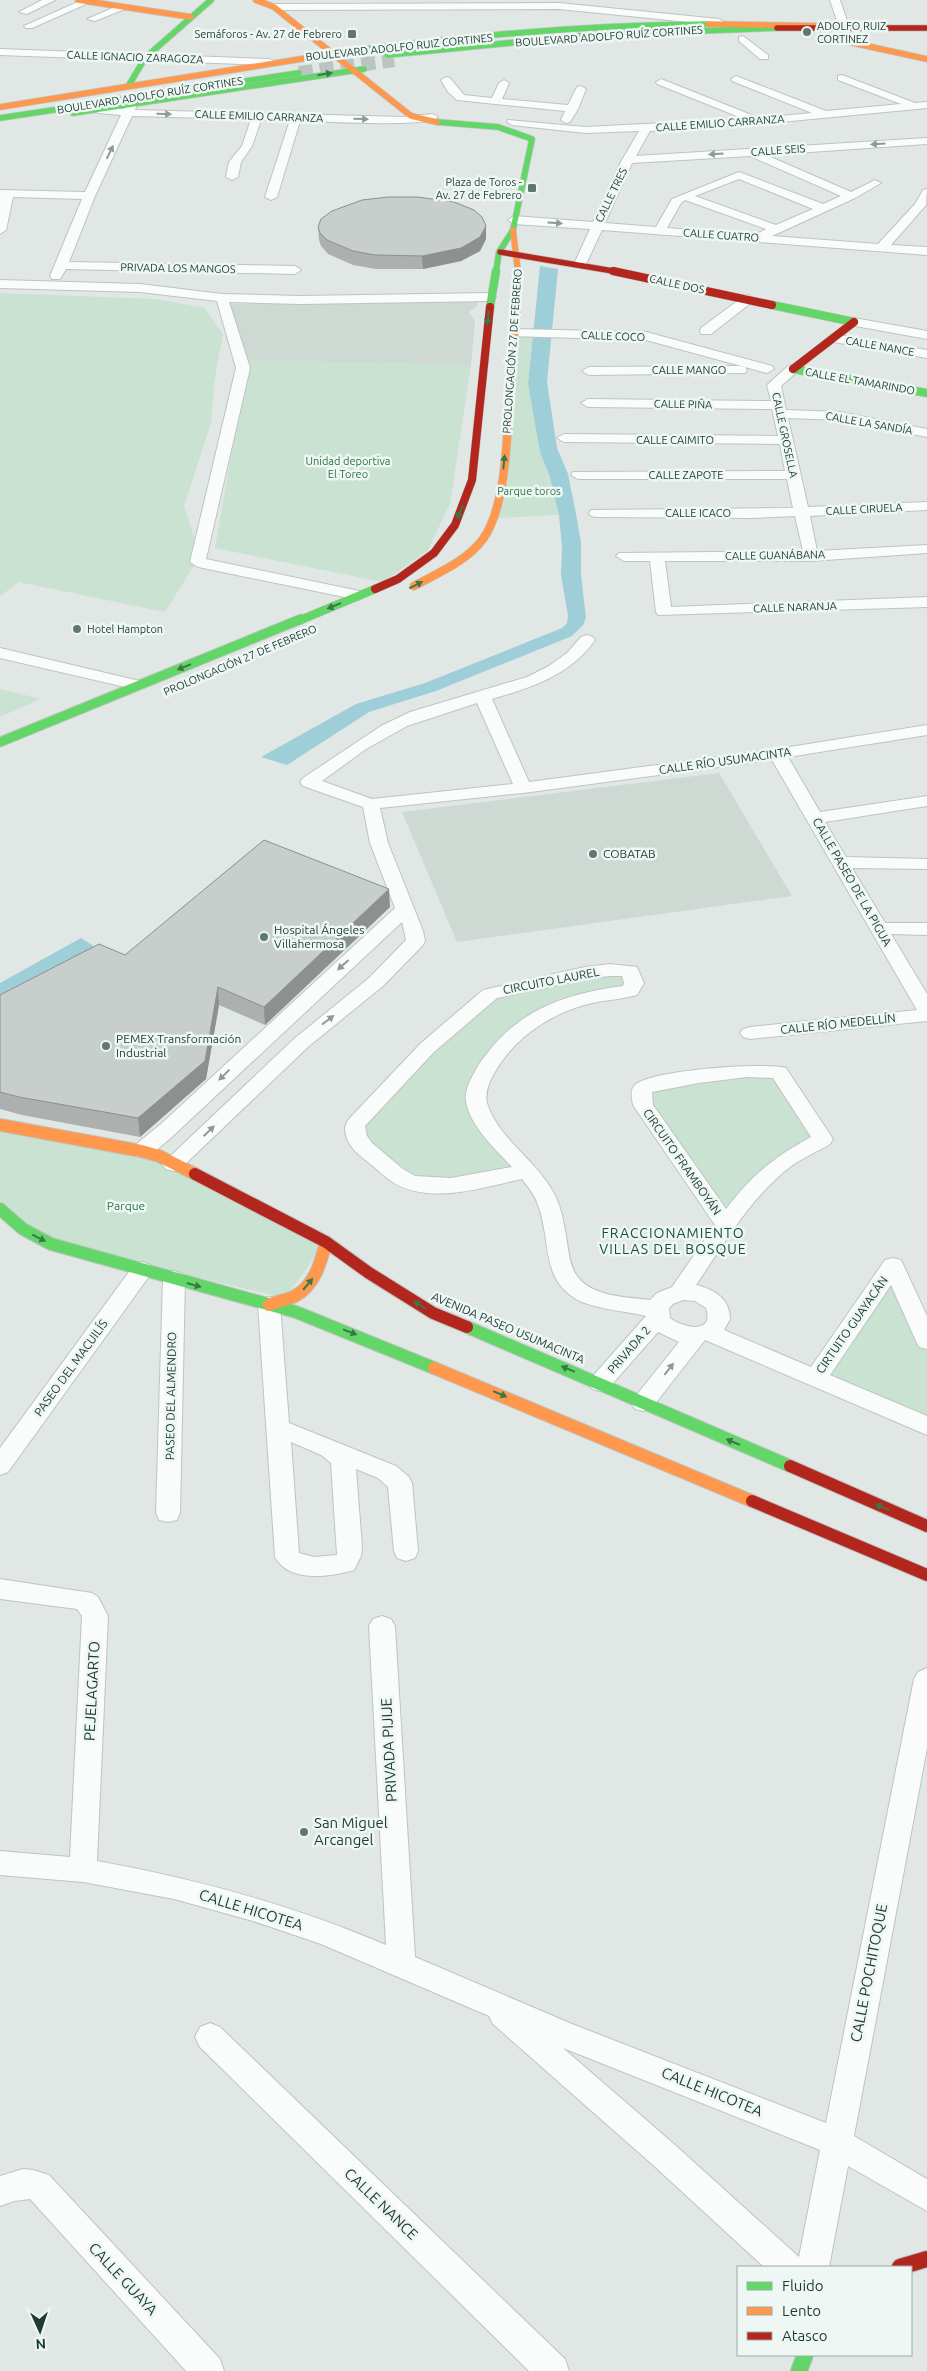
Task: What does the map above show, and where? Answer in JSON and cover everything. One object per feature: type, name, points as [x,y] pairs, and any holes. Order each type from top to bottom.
[{"type":"main road","points":[[128,85],[145,58],[211,0]]},
{"type":"main road","points":[[256,0],[273,4],[293,3],[312,17]]},
{"type":"main road","points":[[83,1],[191,17]]},
{"type":"main road","points":[[273,4],[411,116],[451,124],[506,128],[526,134],[532,139],[514,225]]},
{"type":"main road","name":"BOULEVARD ADOLFO RUIZ CORTINES","points":[[0,107],[270,62],[355,50],[645,20],[831,26]]},
{"type":"main road","points":[[831,26],[927,28]]},
{"type":"main road","name":"BOULEVARD ADOLFO RUÍZ CORTINES","points":[[385,62],[478,45],[639,32],[831,26]]},
{"type":"main road","points":[[821,36],[927,59]]},
{"type":"main road","points":[[781,37],[927,38]]},
{"type":"main road","name":"BOULEVARD ADOLFO RUIZ CORTINES","points":[[0,125],[98,110],[131,108],[354,70],[385,62],[567,48],[781,37]]},
{"type":"main road","name":"BOULEVARD ADOLFO RUÍZ CORTINES","points":[[385,62],[574,42],[669,38],[781,37]]},
{"type":"main road","points":[[340,39],[355,50],[385,62]]},
{"type":"main road","name":"BOULEVARD ADOLFO RUÍZ CORTINES","points":[[0,112],[296,70],[0,118]]},
{"type":"main road","points":[[421,107],[433,117],[451,124]]},
{"type":"main road","name":"PROLONGACIÓN 27 DE FEBRERO","points":[[0,742],[359,596],[398,579],[434,553],[455,524],[472,480],[490,297],[499,252],[514,225]]},
{"type":"main road","name":"PROLONGACIÓN 27 DE FEBRERO","points":[[406,590],[459,561],[488,532],[502,482],[518,284],[514,225]]},
{"type":"main road","name":"CALLE DOS","points":[[499,252],[517,253],[580,264],[854,322]]},
{"type":"main road","name":"CALLE GROSELLA","points":[[791,371],[854,322]]},
{"type":"main road","name":"CALLE EL TAMARINDO","points":[[791,371],[927,393]]},
{"type":"main road","name":"AVENIDA PASEO USUMACINTA","points":[[0,1124],[141,1150],[159,1156],[326,1242],[369,1273],[433,1313],[600,1383],[927,1526]]},
{"type":"main road","points":[[1,1212],[23,1230],[51,1244],[304,1315],[378,1343],[927,1574]]},
{"type":"main road","points":[[269,1305],[294,1296],[308,1286],[320,1265],[326,1242]]},
{"type":"main road","points":[[903,2266],[927,2259]]},
{"type":"street","points":[[24,12],[50,0]]},
{"type":"street","points":[[293,3],[470,3],[559,6],[645,20],[642,0]]},
{"type":"street","points":[[836,0],[844,26]]},
{"type":"street","points":[[29,26],[83,1]]},
{"type":"street","points":[[92,19],[122,7]]},
{"type":"street","points":[[743,39],[764,57]]},
{"type":"street","name":"CALLE IGNACIO ZARAGOZA","points":[[0,52],[270,62]]},
{"type":"street","points":[[842,78],[913,105]]},
{"type":"street","points":[[736,79],[824,114]]},
{"type":"street","points":[[446,80],[458,97],[573,109]]},
{"type":"street","points":[[662,82],[759,121]]},
{"type":"street","points":[[495,102],[504,83]]},
{"type":"street","points":[[562,127],[573,109],[581,89]]},
{"type":"street","points":[[707,90],[782,119]]},
{"type":"street","points":[[521,104],[525,92]]},
{"type":"street","name":"CALLE EMILIO CARRANZA","points":[[512,122],[585,130],[646,128],[759,121],[927,105]]},
{"type":"street","points":[[52,286],[89,196],[131,108]]},
{"type":"street","name":"CALLE EMILIO CARRANZA","points":[[131,108],[257,116],[421,119],[433,117]]},
{"type":"street","points":[[232,178],[235,162],[247,146],[257,116]]},
{"type":"street","points":[[271,197],[296,117]]},
{"type":"street","name":"CALLE TRES","points":[[580,264],[628,160],[646,128]]},
{"type":"street","name":"CALLE SEIS","points":[[628,160],[927,141]]},
{"type":"street","points":[[848,146],[861,159]]},
{"type":"street","points":[[751,152],[851,196]]},
{"type":"street","points":[[660,230],[676,201],[684,196],[739,175],[822,208]]},
{"type":"street","points":[[756,238],[851,196],[875,183]]},
{"type":"street","points":[[882,247],[920,205],[927,192]]},
{"type":"street","points":[[0,230],[4,193],[89,196]]},
{"type":"street","points":[[684,196],[776,229]]},
{"type":"street","name":"CALLE CUATRO","points":[[514,225],[596,226],[660,230],[927,251]]},
{"type":"street","name":"PRIVADA LOS MANGOS","points":[[61,265],[295,270]]},
{"type":"street","points":[[0,284],[140,288],[222,298],[300,300],[490,297]]},
{"type":"street","points":[[222,298],[243,368],[198,562],[359,596]]},
{"type":"street","points":[[706,331],[748,299]]},
{"type":"street","points":[[854,322],[927,335]]},
{"type":"street","name":"CALLE COCO","points":[[514,333],[646,336],[768,369]]},
{"type":"street","name":"CALLE NANCE","points":[[833,338],[927,354]]},
{"type":"street","name":"CALLE MANGO","points":[[589,371],[768,369],[791,371]]},
{"type":"street","name":"CALLE GROSELLA","points":[[791,371],[774,385],[811,556]]},
{"type":"street","name":"CALLE PIÑA","points":[[588,403],[780,410]]},
{"type":"street","name":"CALLE LA SANDÍA","points":[[780,410],[840,416],[927,433]]},
{"type":"street","name":"CALLE CAIMITO","points":[[564,438],[787,440]]},
{"type":"street","name":"CALLE ZAPOTE","points":[[578,475],[793,474]]},
{"type":"street","name":"CALLE CIRUELA","points":[[801,512],[927,506]]},
{"type":"street","name":"CALLE ICACO","points":[[596,513],[801,512]]},
{"type":"street","name":"CALLE GUANÁBANA","points":[[624,556],[811,556],[927,550]]},
{"type":"street","name":"CALLE NARANJA","points":[[657,556],[664,612],[927,602]]},
{"type":"street","points":[[173,1164],[302,1042],[376,982],[416,942],[414,924],[405,908],[374,831],[370,804],[309,782],[372,738],[416,716],[513,688],[557,667],[578,654],[587,640]]},
{"type":"street","points":[[0,652],[138,685]]},
{"type":"street","points":[[482,696],[523,788]]},
{"type":"street","name":"CALLE RÍO USUMACINTA","points":[[370,804],[523,788],[777,754],[927,730]]},
{"type":"street","name":"CALLE PASEO DE LA PIGUA","points":[[777,754],[927,1010]]},
{"type":"street","points":[[814,818],[923,802]]},
{"type":"street","points":[[840,862],[927,864]]},
{"type":"street","points":[[141,1150],[168,1129],[405,908]]},
{"type":"street","points":[[878,928],[927,928]]},
{"type":"street","name":"CIRCUITO LAUREL","points":[[526,1171],[461,1183],[428,1186],[406,1181],[362,1146],[354,1135],[355,1125],[428,1048],[490,994],[585,973],[610,970],[630,971],[634,983],[630,991],[580,998],[543,1013],[509,1040],[490,1062],[476,1088],[477,1104],[492,1130],[526,1171],[547,1200],[564,1274],[575,1288],[596,1298],[657,1313]]},
{"type":"street","name":"CALLE RÍO MEDELLÍN","points":[[750,1033],[927,1015]]},
{"type":"street","name":"CIRCUITO FRAMBOYÁN","points":[[680,1292],[726,1226],[761,1181],[783,1162],[823,1139],[779,1072],[760,1069],[652,1084],[642,1089],[643,1105],[726,1226]]},
{"type":"street","name":"CIRTUITO GUAYACÁN","points":[[816,1378],[893,1265],[927,1341]]},
{"type":"street","name":"PASEO DEL MACUILÍS","points":[[0,1466],[142,1270]]},
{"type":"street","name":"PASEO DEL ALMENDRO","points":[[168,1513],[174,1279]]},
{"type":"street","points":[[643,1403],[701,1334],[715,1326],[720,1319],[719,1310],[714,1302],[699,1294],[680,1292],[665,1298],[657,1313],[662,1326],[671,1332],[701,1334]]},
{"type":"street","points":[[269,1305],[287,1558],[297,1564],[337,1565],[344,1563],[350,1556],[344,1463],[334,1451]]},
{"type":"street","name":"PRIVADA 2","points":[[600,1383],[657,1313]]},
{"type":"street","name":"CIRTUITO GUAYACÁN","points":[[701,1334],[816,1378],[927,1426]]},
{"type":"street","points":[[277,1427],[387,1472],[400,1482],[406,1551]]},
{"type":"street","name":"PEJELAGARTO","points":[[0,1588],[83,1600],[89,1604],[95,1616],[84,1870]]},
{"type":"street","name":"PRIVADA PIJIJE","points":[[382,1626],[401,1964]]},
{"type":"street","name":"CALLE POCHITOQUE","points":[[813,2266],[927,1679]]},
{"type":"street","name":"CALLE HICOTEA","points":[[0,1862],[84,1870],[174,1887],[253,1909],[327,1933],[562,2034],[836,2142],[927,2196]]},
{"type":"street","name":"CALLE HICOTEA","points":[[489,2002],[664,2155],[786,2266]]},
{"type":"street","name":"CALLE NANCE","points":[[210,2037],[553,2371]]},
{"type":"street","name":"CALLE GUAYA","points":[[0,2191],[16,2184],[38,2186],[208,2371]]},
{"type":"shaded area","points":[[477,301],[477,306],[469,312],[475,321],[471,365],[248,360],[229,304]]},
{"type":"shaded area","name":"COBATAB","points":[[719,773],[792,896],[457,942],[402,812]]},
{"type":"green space","points":[[0,293],[155,299],[205,308],[223,335],[214,382],[211,423],[184,506],[200,556],[165,612],[19,582],[0,596]]},
{"type":"green space","name":"Parque toros","points":[[514,333],[533,333],[528,384],[540,452],[550,477],[559,515],[498,518]]},
{"type":"green space","name":"Unidad deportiva El Toreo","points":[[248,360],[471,365],[450,504],[428,550],[383,582],[215,548]]},
{"type":"green space","points":[[0,689],[41,699],[0,717]]},
{"type":"green space","points":[[630,971],[630,991],[581,998],[509,1040],[477,1104],[526,1171],[461,1183],[406,1181],[355,1125],[490,994]]},
{"type":"green space","points":[[779,1072],[823,1139],[783,1162],[726,1225],[643,1105],[652,1084]]},
{"type":"green space","name":"Parque","points":[[0,1125],[141,1151],[326,1242],[285,1298],[52,1243],[0,1208]]},
{"type":"green space","points":[[893,1265],[927,1341],[927,1426],[816,1378]]},
{"type":"water","points":[[540,266],[558,269],[547,382],[557,448],[568,474],[581,543],[581,575],[586,618],[583,625],[572,636],[436,691],[369,712],[287,765],[261,757],[356,704],[425,683],[562,628],[567,623],[568,616],[561,575],[562,547],[559,515],[550,477],[540,452],[528,384]]},
{"type":"water","points":[[81,938],[103,952],[0,1008],[0,983]]},
{"type":"building","points":[[389,197],[417,197],[454,202],[474,210],[482,217],[486,226],[480,237],[461,248],[422,256],[375,255],[353,251],[327,240],[320,233],[318,227],[321,219],[332,211],[362,200]]},
{"type":"building","points":[[264,840],[389,889],[264,1007],[218,987],[205,1061],[138,1118],[0,1092],[0,995],[99,944],[125,955]]},
{"type":"tunnel","points":[[299,73],[394,60]]},
{"type":"traffic: fast","points":[[129,85],[145,58],[211,0]]},
{"type":"traffic: fast","points":[[351,51],[529,31],[663,24],[708,24]]},
{"type":"traffic: fast","points":[[387,55],[590,35],[777,28]]},
{"type":"traffic: fast","points":[[73,113],[364,69]]},
{"type":"traffic: fast","points":[[0,118],[299,73]]},
{"type":"traffic: fast","points":[[437,122],[498,127],[532,139],[513,230],[499,252],[490,307]]},
{"type":"traffic: fast","points":[[772,305],[854,322]]},
{"type":"traffic: fast","points":[[793,369],[927,393]]},
{"type":"traffic: fast","points":[[0,742],[375,589]]},
{"type":"traffic: fast","points":[[0,1209],[23,1229],[51,1244],[296,1312],[434,1368]]},
{"type":"traffic: fast","points":[[467,1327],[790,1466]]},
{"type":"traffic: fast","points":[[799,2371],[805,2356]]},
{"type":"traffic: slow","points":[[78,0],[191,17]]},
{"type":"traffic: slow","points":[[256,0],[274,7],[411,116],[437,122]]},
{"type":"traffic: slow","points":[[708,24],[822,26]]},
{"type":"traffic: slow","points":[[821,36],[927,59]]},
{"type":"traffic: slow","points":[[0,107],[351,51]]},
{"type":"traffic: slow","points":[[414,586],[455,563],[474,549],[488,531],[495,513],[502,482],[518,284],[517,253],[513,230]]},
{"type":"traffic: slow","points":[[0,1125],[141,1151],[159,1156],[195,1174]]},
{"type":"traffic: slow","points":[[269,1305],[295,1296],[308,1286],[319,1265],[326,1242]]},
{"type":"traffic: slow","points":[[434,1368],[752,1501]]},
{"type":"traffic: jam","points":[[777,28],[927,28]]},
{"type":"traffic: jam","points":[[500,252],[580,264],[772,305]]},
{"type":"traffic: jam","points":[[375,589],[398,579],[434,553],[455,525],[472,480],[490,307]]},
{"type":"traffic: jam","points":[[793,369],[854,322]]},
{"type":"traffic: jam","points":[[195,1174],[326,1242],[369,1273],[433,1313],[467,1327]]},
{"type":"traffic: jam","points":[[790,1466],[927,1526]]},
{"type":"traffic: jam","points":[[752,1501],[927,1575]]},
{"type":"traffic: jam","points":[[903,2266],[927,2259]]},
{"type":"place","name":"ADOLFO RUIZ CORTINEZ","points":[[807,32]]},
{"type":"place","name":"Semáforos - Av. 27 de Febrero","points":[[352,34]]},
{"type":"place","name":"Plaza de Toros - Av. 27 de Febrero","points":[[532,188]]},
{"type":"place","name":"Hotel Hampton","points":[[77,629]]},
{"type":"place","name":"COBATAB","points":[[593,854]]},
{"type":"place","name":"Hospital Ángeles Villahermosa","points":[[264,937]]},
{"type":"place","name":"PEMEX Transformación Industrial","points":[[106,1046]]},
{"type":"place","name":"San Miguel Arcangel","points":[[304,1832]]},
{"type":"district","name":"FRACCIONAMIENTO VILLAS DEL BOSQUE","points":[[673,1242]]}]
